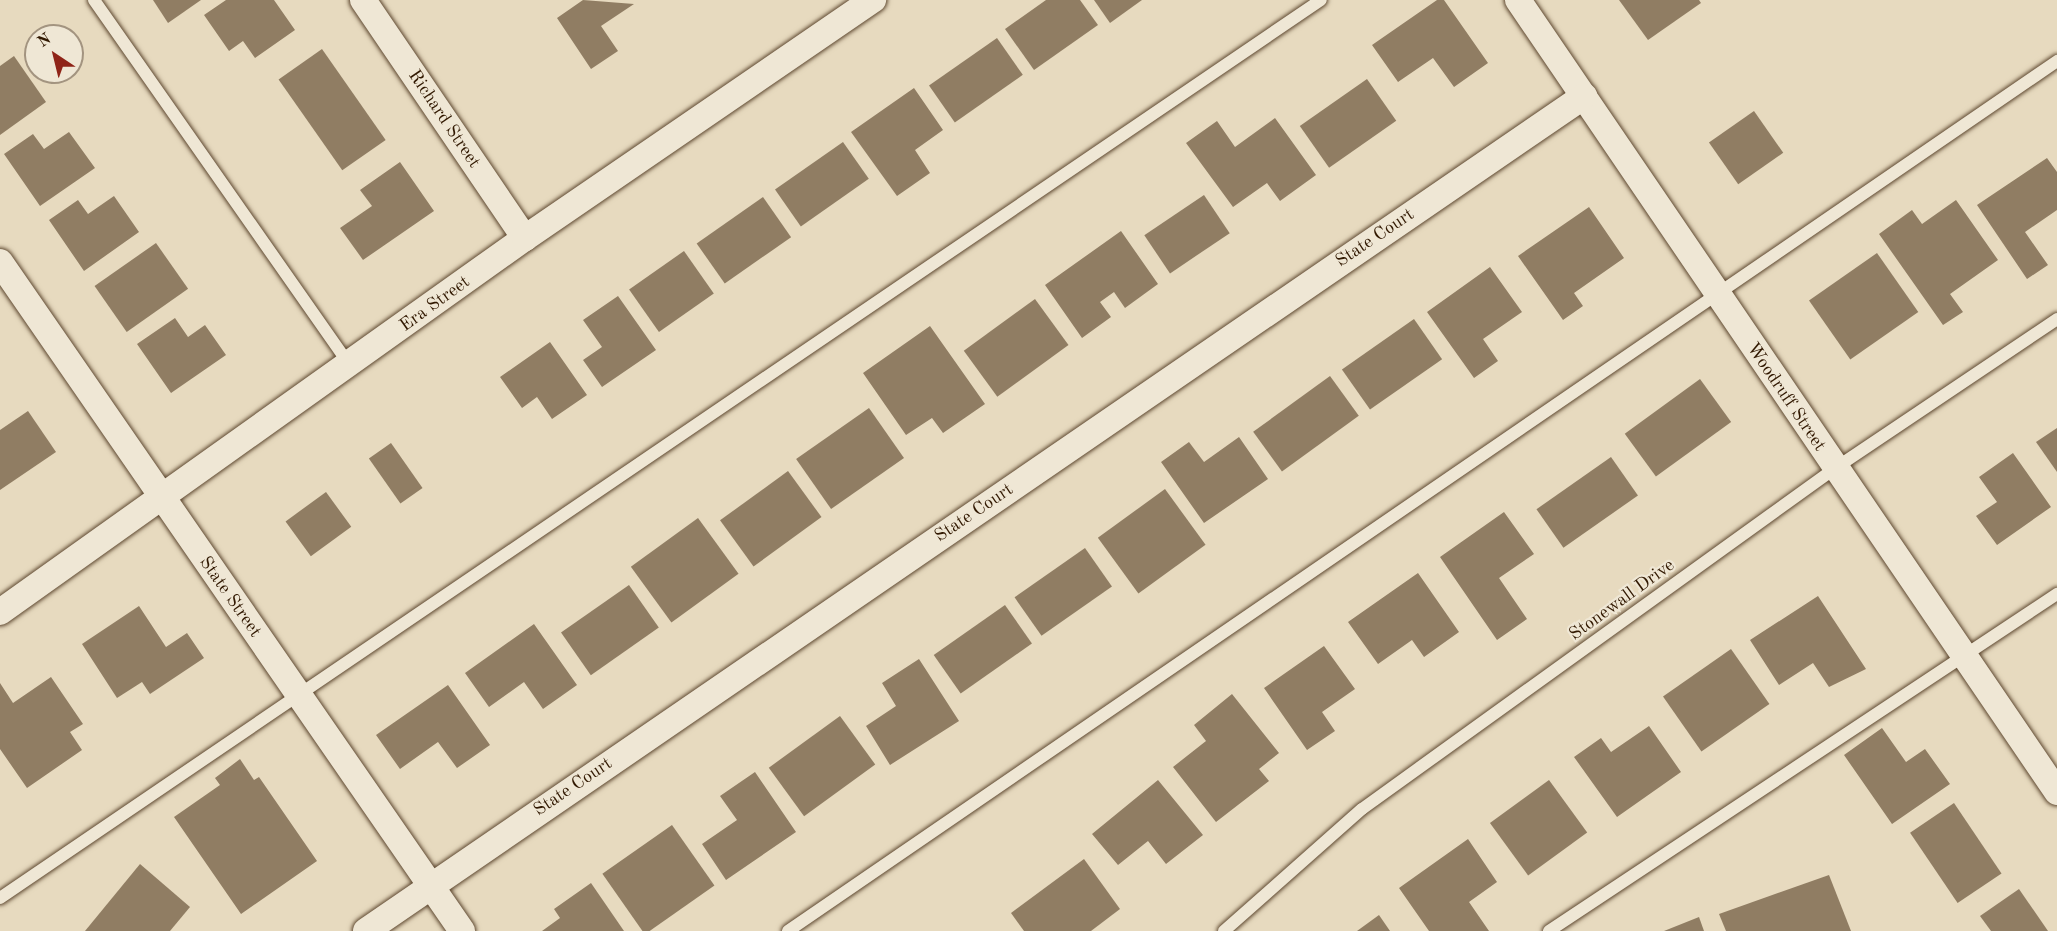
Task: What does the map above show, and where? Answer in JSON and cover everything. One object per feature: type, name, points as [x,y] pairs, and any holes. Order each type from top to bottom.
[{"type":"street","name":"Richard Street","points":[[363,0],[525,238]]},
{"type":"street","name":"Era Street","points":[[0,612],[350,367],[525,238],[873,0]]},
{"type":"street","name":"Woodruff Street","points":[[1518,0],[1834,469],[2057,792]]},
{"type":"street","name":"State Court","points":[[366,931],[431,884],[1584,96]]},
{"type":"street","name":"State Street","points":[[0,262],[462,931]]},
{"type":"lane","points":[[94,0],[350,367]]},
{"type":"lane","points":[[0,898],[1321,0]]},
{"type":"lane","points":[[788,931],[2057,61]]},
{"type":"lane","name":"Stonewall Drive","points":[[1224,931],[1362,809],[1834,469],[2057,319]]},
{"type":"lane","points":[[1549,931],[2057,594]]},
{"type":"building","points":[[153,0],[201,0],[168,23]]},
{"type":"building","points":[[226,0],[274,0],[295,30],[255,58],[243,41],[229,51],[204,15]]},
{"type":"building","points":[[583,0],[634,4],[601,26],[618,51],[591,69],[557,18]]},
{"type":"building","points":[[1046,0],[1080,0],[1098,25],[1034,70],[1005,29]]},
{"type":"building","points":[[1094,0],[1142,0],[1110,23]]},
{"type":"building","points":[[1437,0],[1444,0],[1488,63],[1454,87],[1433,58],[1398,82],[1372,45]]},
{"type":"building","points":[[1619,0],[1699,0],[1701,3],[1648,40]]},
{"type":"building","points":[[997,38],[1023,75],[955,122],[929,86]]},
{"type":"building","points":[[322,49],[386,140],[342,170],[279,79]]},
{"type":"building","points":[[14,56],[24,70],[24,84],[33,84],[46,102],[0,135],[0,66]]},
{"type":"building","points":[[1367,79],[1396,121],[1329,168],[1300,126]]},
{"type":"building","points":[[914,88],[943,130],[915,150],[930,173],[897,196],[851,132]]},
{"type":"building","points":[[1754,111],[1783,153],[1738,184],[1709,143]]},
{"type":"building","points":[[1275,118],[1316,175],[1280,201],[1267,183],[1233,207],[1186,143],[1217,121],[1235,147]]},
{"type":"building","points":[[69,132],[95,168],[40,206],[4,154],[33,134],[44,149]]},
{"type":"building","points":[[843,142],[869,179],[801,226],[775,190]]},
{"type":"building","points":[[2047,158],[2057,172],[2057,210],[2025,232],[2048,265],[2027,279],[1977,205]]},
{"type":"building","points":[[400,162],[434,211],[363,260],[340,228],[372,206],[360,190]]},
{"type":"building","points":[[1204,195],[1230,233],[1170,273],[1144,235]]},
{"type":"building","points":[[114,196],[139,232],[84,271],[49,220],[78,200],[88,214]]},
{"type":"building","points":[[763,197],[791,237],[725,284],[697,243]]},
{"type":"building","points":[[1956,200],[1998,260],[1950,294],[1963,312],[1943,325],[1879,234],[1912,210],[1922,224]]},
{"type":"building","points":[[1589,207],[1624,258],[1574,293],[1583,306],[1563,320],[1518,256]]},
{"type":"building","points":[[1121,231],[1158,284],[1125,308],[1114,292],[1100,302],[1111,317],[1082,338],[1045,285]]},
{"type":"building","points":[[156,243],[188,289],[127,332],[95,286]]},
{"type":"building","points":[[684,251],[714,294],[659,332],[629,289]]},
{"type":"building","points":[[1877,253],[1918,312],[1850,360],[1809,301]]},
{"type":"building","points":[[1490,267],[1522,312],[1483,339],[1498,361],[1474,378],[1427,312]]},
{"type":"building","points":[[618,296],[656,350],[602,387],[583,360],[602,347],[583,320]]},
{"type":"building","points":[[1035,299],[1069,345],[997,397],[964,351]]},
{"type":"building","points":[[175,318],[188,337],[205,325],[226,355],[171,393],[137,344]]},
{"type":"building","points":[[1414,319],[1442,359],[1370,410],[1342,369]]},
{"type":"building","points":[[930,326],[985,404],[943,433],[932,418],[906,435],[863,373]]},
{"type":"building","points":[[550,342],[587,395],[552,419],[537,397],[522,408],[500,377]]},
{"type":"building","points":[[1330,376],[1359,416],[1282,471],[1253,432]]},
{"type":"building","points":[[1700,379],[1731,422],[1656,477],[1625,434]]},
{"type":"building","points":[[869,408],[904,458],[831,509],[796,459]]},
{"type":"building","points":[[28,411],[56,452],[0,490],[0,430]]},
{"type":"building","points":[[2057,428],[2057,472],[2036,442]]},
{"type":"building","points":[[1239,437],[1268,479],[1204,523],[1161,462],[1189,442],[1204,462]]},
{"type":"building","points":[[391,443],[423,488],[400,504],[369,458]]},
{"type":"building","points":[[2013,453],[2051,507],[1997,545],[1976,516],[1997,502],[1979,477]]},
{"type":"building","points":[[1611,457],[1638,496],[1563,548],[1536,509]]},
{"type":"building","points":[[788,471],[822,517],[754,566],[720,520]]},
{"type":"building","points":[[1165,489],[1206,545],[1138,594],[1098,538]]},
{"type":"building","points":[[326,492],[351,527],[311,556],[286,521]]},
{"type":"building","points":[[1504,512],[1534,554],[1499,578],[1527,619],[1497,640],[1440,557]]},
{"type":"building","points":[[698,518],[739,574],[671,623],[631,567]]},
{"type":"building","points":[[1085,548],[1112,587],[1042,636],[1015,597]]},
{"type":"building","points":[[1418,573],[1459,632],[1424,657],[1412,640],[1378,664],[1348,622]]},
{"type":"building","points":[[629,585],[659,628],[591,675],[561,633]]},
{"type":"building","points":[[1818,596],[1866,669],[1829,687],[1813,663],[1779,685],[1750,640]]},
{"type":"building","points":[[1005,605],[1032,644],[961,693],[934,655]]},
{"type":"building","points":[[139,606],[166,647],[187,633],[204,658],[150,694],[142,682],[117,698],[82,644]]},
{"type":"building","points":[[534,624],[577,685],[543,709],[524,682],[489,707],[465,673]]},
{"type":"building","points":[[1324,646],[1355,689],[1322,712],[1335,731],[1307,750],[1264,688]]},
{"type":"building","points":[[1731,649],[1769,704],[1701,751],[1663,697]]},
{"type":"building","points":[[919,659],[959,721],[890,765],[866,726],[896,706],[882,683]]},
{"type":"building","points":[[51,677],[83,724],[70,732],[82,750],[27,788],[0,749],[0,683],[13,703]]},
{"type":"building","points":[[448,685],[490,745],[457,768],[438,742],[400,769],[376,735]]},
{"type":"building","points":[[1232,694],[1279,753],[1259,769],[1269,781],[1216,822],[1173,767],[1206,741],[1194,725]]},
{"type":"building","points":[[840,716],[875,765],[804,816],[769,768]]},
{"type":"building","points":[[1649,726],[1681,772],[1617,817],[1574,757],[1601,738],[1611,752]]},
{"type":"building","points":[[1882,728],[1906,762],[1925,749],[1950,784],[1892,824],[1844,755]]},
{"type":"building","points":[[240,759],[254,780],[259,777],[317,861],[241,914],[174,817],[220,785],[215,778]]},
{"type":"building","points":[[755,772],[796,832],[726,880],[702,844],[737,820],[720,796]]},
{"type":"building","points":[[1158,780],[1203,835],[1166,864],[1148,841],[1118,865],[1092,834]]},
{"type":"building","points":[[1549,780],[1587,833],[1528,875],[1490,823]]},
{"type":"building","points":[[1954,803],[2002,873],[1958,903],[1910,833]]},
{"type":"building","points":[[672,825],[714,886],[650,931],[642,931],[602,874]]},
{"type":"building","points":[[1468,839],[1497,882],[1469,902],[1489,931],[1429,931],[1399,888]]},
{"type":"building","points":[[1084,859],[1120,909],[1091,931],[1024,931],[1011,913]]},
{"type":"building","points":[[140,864],[190,907],[170,931],[85,931]]},
{"type":"building","points":[[1829,875],[1851,931],[1726,931],[1719,914]]},
{"type":"building","points":[[591,883],[624,931],[542,931],[560,918],[554,909]]},
{"type":"building","points":[[2019,889],[2048,931],[1991,931],[1980,916]]},
{"type":"building","points":[[1379,915],[1390,931],[1357,931]]},
{"type":"building","points":[[1699,917],[1704,931],[1664,931]]}]
